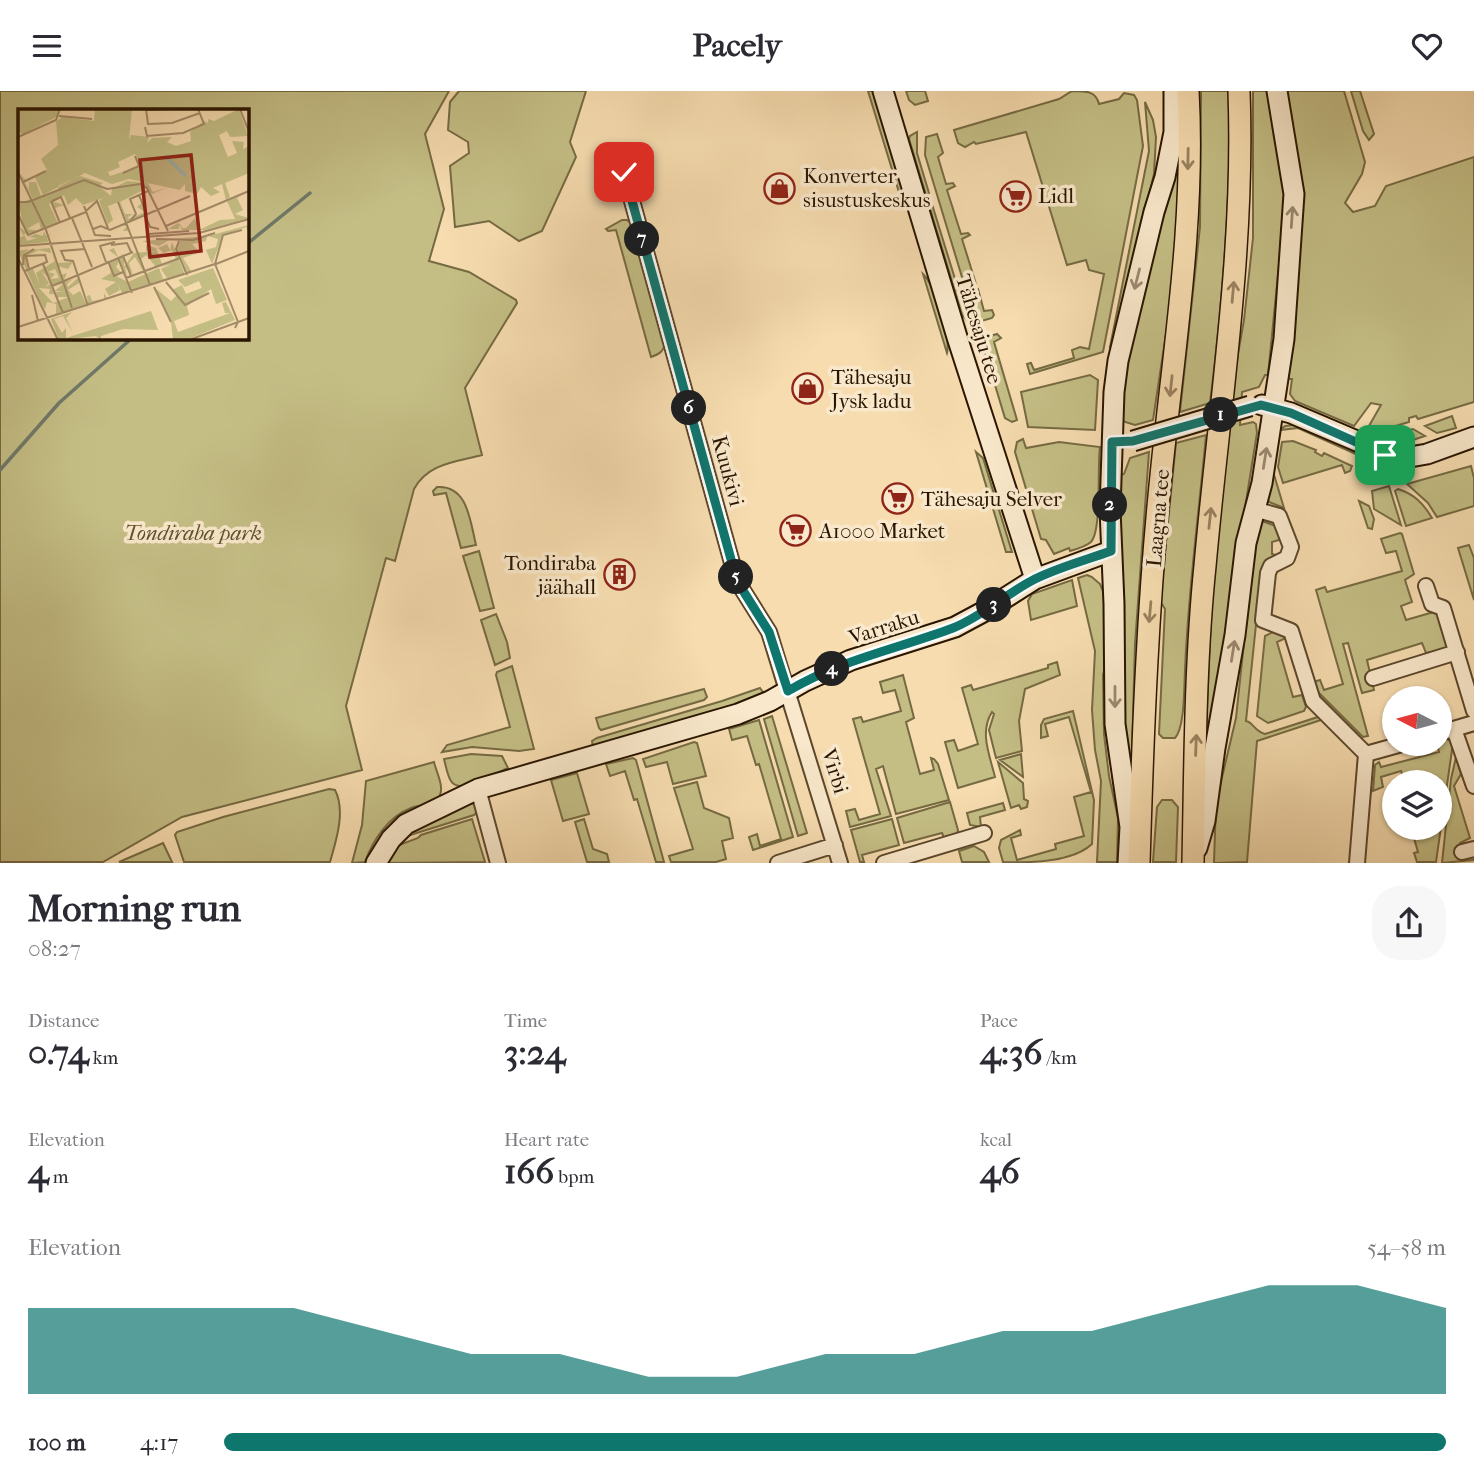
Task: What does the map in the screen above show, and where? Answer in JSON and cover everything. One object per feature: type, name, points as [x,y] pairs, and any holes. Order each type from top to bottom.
[{"type":"main road","name":"Laagna tee","points":[[1139,863],[1145,675],[1161,468],[1186,246],[1188,91]]},
{"type":"main road","points":[[1193,863],[1200,613],[1238,236],[1241,172],[1239,91]]},
{"type":"street","name":"Tähesaju tee","points":[[883,91],[957,337],[1035,579]]},
{"type":"street","points":[[1128,863],[1129,827],[1115,724],[1111,551],[1114,392],[1118,361],[1174,132],[1174,91]]},
{"type":"street","points":[[1193,863],[1205,821],[1235,635],[1246,543],[1262,483],[1283,339],[1294,194],[1277,91]]},
{"type":"street","name":"Kuukivi","points":[[624,172],[737,581],[769,632],[788,691]]},
{"type":"street","points":[[1112,442],[1133,441],[1250,406],[1273,407],[1399,459],[1427,454],[1474,437]]},
{"type":"street","points":[[1254,509],[1279,516],[1288,537],[1290,554],[1271,565],[1263,620],[1292,631],[1313,701],[1366,754],[1357,863]]},
{"type":"street","name":"Varraku","points":[[376,863],[391,839],[415,818],[478,789],[738,714],[851,660],[955,627],[984,613],[1035,579],[1111,551]]},
{"type":"street","points":[[1426,586],[1432,604],[1443,608],[1474,711]]},
{"type":"street","points":[[1373,678],[1457,652]]},
{"type":"street","name":"Virbi","points":[[788,691],[840,863]]},
{"type":"street","points":[[1452,730],[1474,723]]},
{"type":"street","points":[[1452,741],[1474,786]]},
{"type":"street","points":[[1366,754],[1382,750]]},
{"type":"street","points":[[478,789],[498,863]]},
{"type":"street","points":[[884,863],[984,833]]},
{"type":"street","points":[[778,863],[835,845]]},
{"type":"green space","name":"Tondiraba park","points":[[0,91],[449,91],[425,134],[444,209],[429,261],[469,272],[517,303],[465,388],[482,455],[444,465],[420,480],[414,489],[395,561],[386,558],[346,706],[362,770],[182,817],[103,862],[0,862]]},
{"type":"green space","points":[[459,91],[586,91],[570,142],[576,157],[542,231],[519,241],[489,221],[455,227],[450,166],[469,153],[468,142],[448,130],[450,102]]},
{"type":"green space","points":[[868,91],[874,91],[907,202],[902,202]]},
{"type":"green space","points":[[906,91],[925,91],[928,101],[915,105],[909,100]]},
{"type":"green space","points":[[1072,91],[1090,93],[1099,104],[1119,99],[1124,93],[1134,95],[1143,146],[1103,352],[1030,374],[1027,364],[1031,363],[1034,370],[1074,358],[1072,350],[1080,347],[1089,349],[1104,274],[1089,270],[1086,260],[1067,265],[1026,132],[976,144],[974,142],[965,147],[958,143],[954,130],[1059,99]]},
{"type":"green space","points":[[1201,91],[1230,91],[1225,247],[1210,403],[1180,412],[1200,227]]},
{"type":"green space","points":[[1253,91],[1270,91],[1284,165],[1284,214],[1268,375],[1265,375],[1259,387],[1242,392],[1240,425],[1253,422],[1256,424],[1257,433],[1243,520],[1231,626],[1205,756],[1212,592],[1231,394],[1244,320],[1253,238]]},
{"type":"green space","points":[[1281,91],[1344,91],[1365,162],[1362,174],[1345,203],[1353,212],[1375,206],[1386,186],[1474,157],[1474,402],[1418,419],[1416,416],[1409,418],[1409,422],[1368,434],[1365,433],[1381,405],[1371,403],[1354,426],[1295,401],[1290,394],[1292,379],[1287,379],[1292,350],[1303,203]]},
{"type":"green space","points":[[1351,91],[1360,91],[1374,134],[1369,140],[1363,131]]},
{"type":"green space","points":[[1145,102],[1153,120],[1156,137],[1154,174],[1113,347],[1110,347],[1149,151]]},
{"type":"green space","points":[[917,132],[917,153],[929,193],[926,195],[909,139]]},
{"type":"green space","points":[[937,134],[943,153],[938,157],[946,184],[953,183],[955,186],[947,190],[961,234],[970,235],[962,239],[976,284],[965,287],[925,155],[926,137]]},
{"type":"green space","points":[[1179,142],[1179,202],[1172,294],[1153,420],[1135,425],[1122,421],[1120,391]]},
{"type":"green space","points":[[931,201],[968,321],[962,315],[928,202]]},
{"type":"green space","points":[[622,220],[632,224],[665,342],[661,352],[651,357],[616,230],[606,229]]},
{"type":"green space","points":[[923,274],[941,312],[947,336],[947,353]]},
{"type":"green space","points":[[978,289],[984,311],[992,310],[994,315],[976,322],[966,292]]},
{"type":"green space","points":[[997,334],[1001,338],[994,342],[1017,420],[1012,422],[1005,418],[981,339]]},
{"type":"green space","points":[[1090,375],[1098,380],[1095,430],[1028,427],[1021,392]]},
{"type":"green space","points":[[1452,416],[1456,428],[1437,433],[1425,426]]},
{"type":"green space","points":[[1294,425],[1359,451],[1358,455],[1298,428],[1280,430]]},
{"type":"green space","points":[[1413,429],[1425,436],[1401,444],[1389,441],[1394,434]]},
{"type":"green space","points":[[1206,435],[1181,725],[1175,738],[1163,738],[1159,734],[1165,609],[1160,601],[1176,443]]},
{"type":"green space","points":[[1023,439],[1026,448],[1059,442],[1100,447],[1097,525],[1091,542],[1084,547],[1070,551],[1069,548],[1054,554],[1046,540],[1041,539],[1015,452],[1017,442]]},
{"type":"green space","points":[[1293,441],[1316,450],[1315,452],[1322,456],[1324,453],[1352,466],[1350,471],[1345,473],[1342,465],[1283,483],[1278,467],[1282,442]]},
{"type":"green space","points":[[976,452],[983,458],[1012,552],[1006,552]]},
{"type":"green space","points":[[1149,452],[1135,644],[1131,787],[1125,769],[1120,475],[1124,474],[1130,458]]},
{"type":"green space","points":[[1471,466],[1474,506],[1437,517],[1428,503],[1407,484]]},
{"type":"green space","points":[[1272,468],[1284,508],[1269,502],[1267,498]]},
{"type":"green space","points":[[1389,486],[1401,525],[1374,509],[1372,491]]},
{"type":"green space","points":[[437,487],[447,488],[461,498],[466,506],[476,545],[461,548],[446,493],[434,495],[433,491]]},
{"type":"green space","points":[[1398,489],[1418,500],[1432,518],[1406,526],[1395,491]]},
{"type":"green space","points":[[1359,501],[1369,506],[1374,519],[1372,529],[1368,528]]},
{"type":"green space","points":[[1262,521],[1276,526],[1282,539],[1272,542],[1272,554],[1279,556],[1267,561],[1262,567],[1246,721],[1265,734],[1318,717],[1321,720],[1257,741],[1247,862],[1214,863],[1216,803],[1236,718],[1254,548]]},
{"type":"green space","points":[[1400,533],[1414,574],[1405,580],[1412,602],[1401,606],[1406,620],[1437,611],[1448,647],[1426,653],[1422,643],[1367,660],[1374,690],[1362,693],[1348,643],[1343,644],[1368,736],[1363,737],[1314,688],[1313,682],[1320,680],[1324,690],[1343,684],[1316,590],[1325,587],[1327,592],[1402,571],[1396,551],[1386,553],[1381,539]]},
{"type":"green space","points":[[1469,545],[1474,558],[1474,600],[1458,548]]},
{"type":"green space","points":[[479,551],[494,608],[480,611],[463,556]]},
{"type":"green space","points":[[1087,575],[1100,584],[1108,603],[1106,664],[1103,675],[1104,734],[1118,818],[1117,862],[1097,862],[1101,781],[1092,710],[1095,651],[1078,578]]},
{"type":"green space","points":[[1072,580],[1077,606],[1031,620],[1028,601],[1032,594]]},
{"type":"green space","points":[[496,614],[510,658],[495,665],[481,620]]},
{"type":"green space","points":[[1273,632],[1284,633],[1286,638],[1277,642],[1293,697],[1302,695],[1306,707],[1304,711],[1268,723],[1257,716],[1265,636]]},
{"type":"green space","points":[[1057,662],[1060,675],[1025,689],[1019,721],[1022,751],[996,758],[989,730],[994,714],[992,712],[986,736],[995,777],[958,788],[945,742],[954,740],[958,751],[978,744],[962,688],[971,685],[973,690],[1048,668],[1048,665]]},
{"type":"green space","points":[[512,666],[534,749],[519,751],[472,747],[442,752],[447,745],[510,727],[496,675],[497,672]]},
{"type":"green space","points":[[903,675],[914,718],[906,722],[920,774],[934,770],[931,758],[934,759],[949,800],[896,814],[883,766],[876,769],[891,816],[850,827],[846,811],[855,809],[859,820],[880,814],[853,719],[861,717],[863,722],[901,711],[895,690],[883,693],[880,682]]},
{"type":"green space","points":[[760,688],[765,695],[744,703],[593,748],[592,741],[597,738]]},
{"type":"green space","points":[[704,689],[707,697],[704,700],[601,730],[599,728],[596,718]]},
{"type":"green space","points":[[1073,711],[1094,800],[1092,844],[1062,858],[1037,862],[1003,862],[999,848],[1001,840],[1020,830],[1021,835],[1011,838],[1017,860],[1056,849],[1055,844],[1084,836],[1074,797],[1091,792],[1069,717],[1045,724],[1048,736],[1041,738],[1044,719]]},
{"type":"green space","points":[[772,716],[807,833],[798,836],[764,719]]},
{"type":"green space","points":[[759,720],[793,837],[753,850],[749,837],[757,834],[760,846],[781,839],[759,764],[756,765],[747,736],[732,740],[729,729]]},
{"type":"green space","points":[[697,743],[706,776],[673,784],[667,762],[646,767],[643,759]]},
{"type":"green space","points":[[471,754],[502,756],[508,768],[470,785],[456,785],[450,779],[444,759]]},
{"type":"green space","points":[[1021,754],[1023,777],[1000,760]]},
{"type":"green space","points":[[1424,756],[1451,756],[1449,770],[1382,770],[1382,787],[1373,791],[1375,765],[1379,762],[1381,767]]},
{"type":"green space","points":[[1456,757],[1461,774],[1454,786],[1470,838],[1460,843],[1462,857],[1474,854],[1474,860],[1442,863],[1444,840],[1452,840],[1452,775]]},
{"type":"green space","points":[[633,758],[636,760],[664,862],[656,862],[637,799],[634,800],[625,771],[610,776],[606,764]]},
{"type":"green space","points":[[434,762],[441,787],[438,799],[411,808],[395,817],[377,838],[365,862],[352,863],[362,825],[366,781]]},
{"type":"green space","points":[[998,762],[1023,783],[1027,807],[1021,809],[1019,805],[1011,808]]},
{"type":"green space","points":[[577,773],[589,814],[563,821],[551,780]]},
{"type":"green space","points":[[697,782],[704,808],[729,818],[733,838],[722,841],[726,859],[716,862],[671,862],[669,856],[693,849],[674,788]]},
{"type":"green space","points":[[329,789],[335,790],[340,807],[337,836],[330,862],[184,862],[175,835],[177,832]]},
{"type":"green space","points":[[1162,800],[1172,800],[1178,807],[1176,862],[1153,862],[1157,807]]},
{"type":"green space","points":[[469,802],[474,804],[478,811],[474,815],[401,838],[410,828]]},
{"type":"green space","points":[[950,802],[957,835],[945,840],[942,833],[904,843],[897,818]]},
{"type":"green space","points":[[1003,803],[1005,810],[980,817],[981,827],[970,825],[967,813]]},
{"type":"green space","points":[[472,819],[485,862],[385,863],[394,847],[421,835]]},
{"type":"green space","points":[[584,819],[593,849],[607,854],[609,862],[587,862],[575,822]]},
{"type":"green space","points":[[892,819],[899,845],[862,855],[864,862],[860,862],[851,830]]},
{"type":"green space","points":[[1414,840],[1439,840],[1436,862],[1417,862],[1414,853],[1418,852]]},
{"type":"green space","points":[[163,843],[172,862],[119,862]]},
{"type":"green space","points":[[974,846],[984,852],[989,862],[962,862],[959,851]]},
{"type":"waterway","points":[[248,243],[310,193]]},
{"type":"waterway","points":[[0,470],[59,403],[131,339]]},
{"type":"place","name":"Konverter sisustuskeskus","points":[[780,188]]},
{"type":"place","name":"Lidl","points":[[1015,196]]},
{"type":"place","name":"Tähesaju Jysk ladu","points":[[808,389]]},
{"type":"place","name":"Tähesaju Selver","points":[[898,499]]},
{"type":"place","name":"A1000 Market","points":[[796,531]]},
{"type":"place","name":"Tondiraba jäähall","points":[[619,575]]},
{"type":"route","points":[[624,172],[737,581],[769,632],[788,691],[851,660],[955,627],[984,613],[1035,579],[1111,551],[1112,442],[1133,441],[1261,405],[1291,413],[1385,455]]}]
